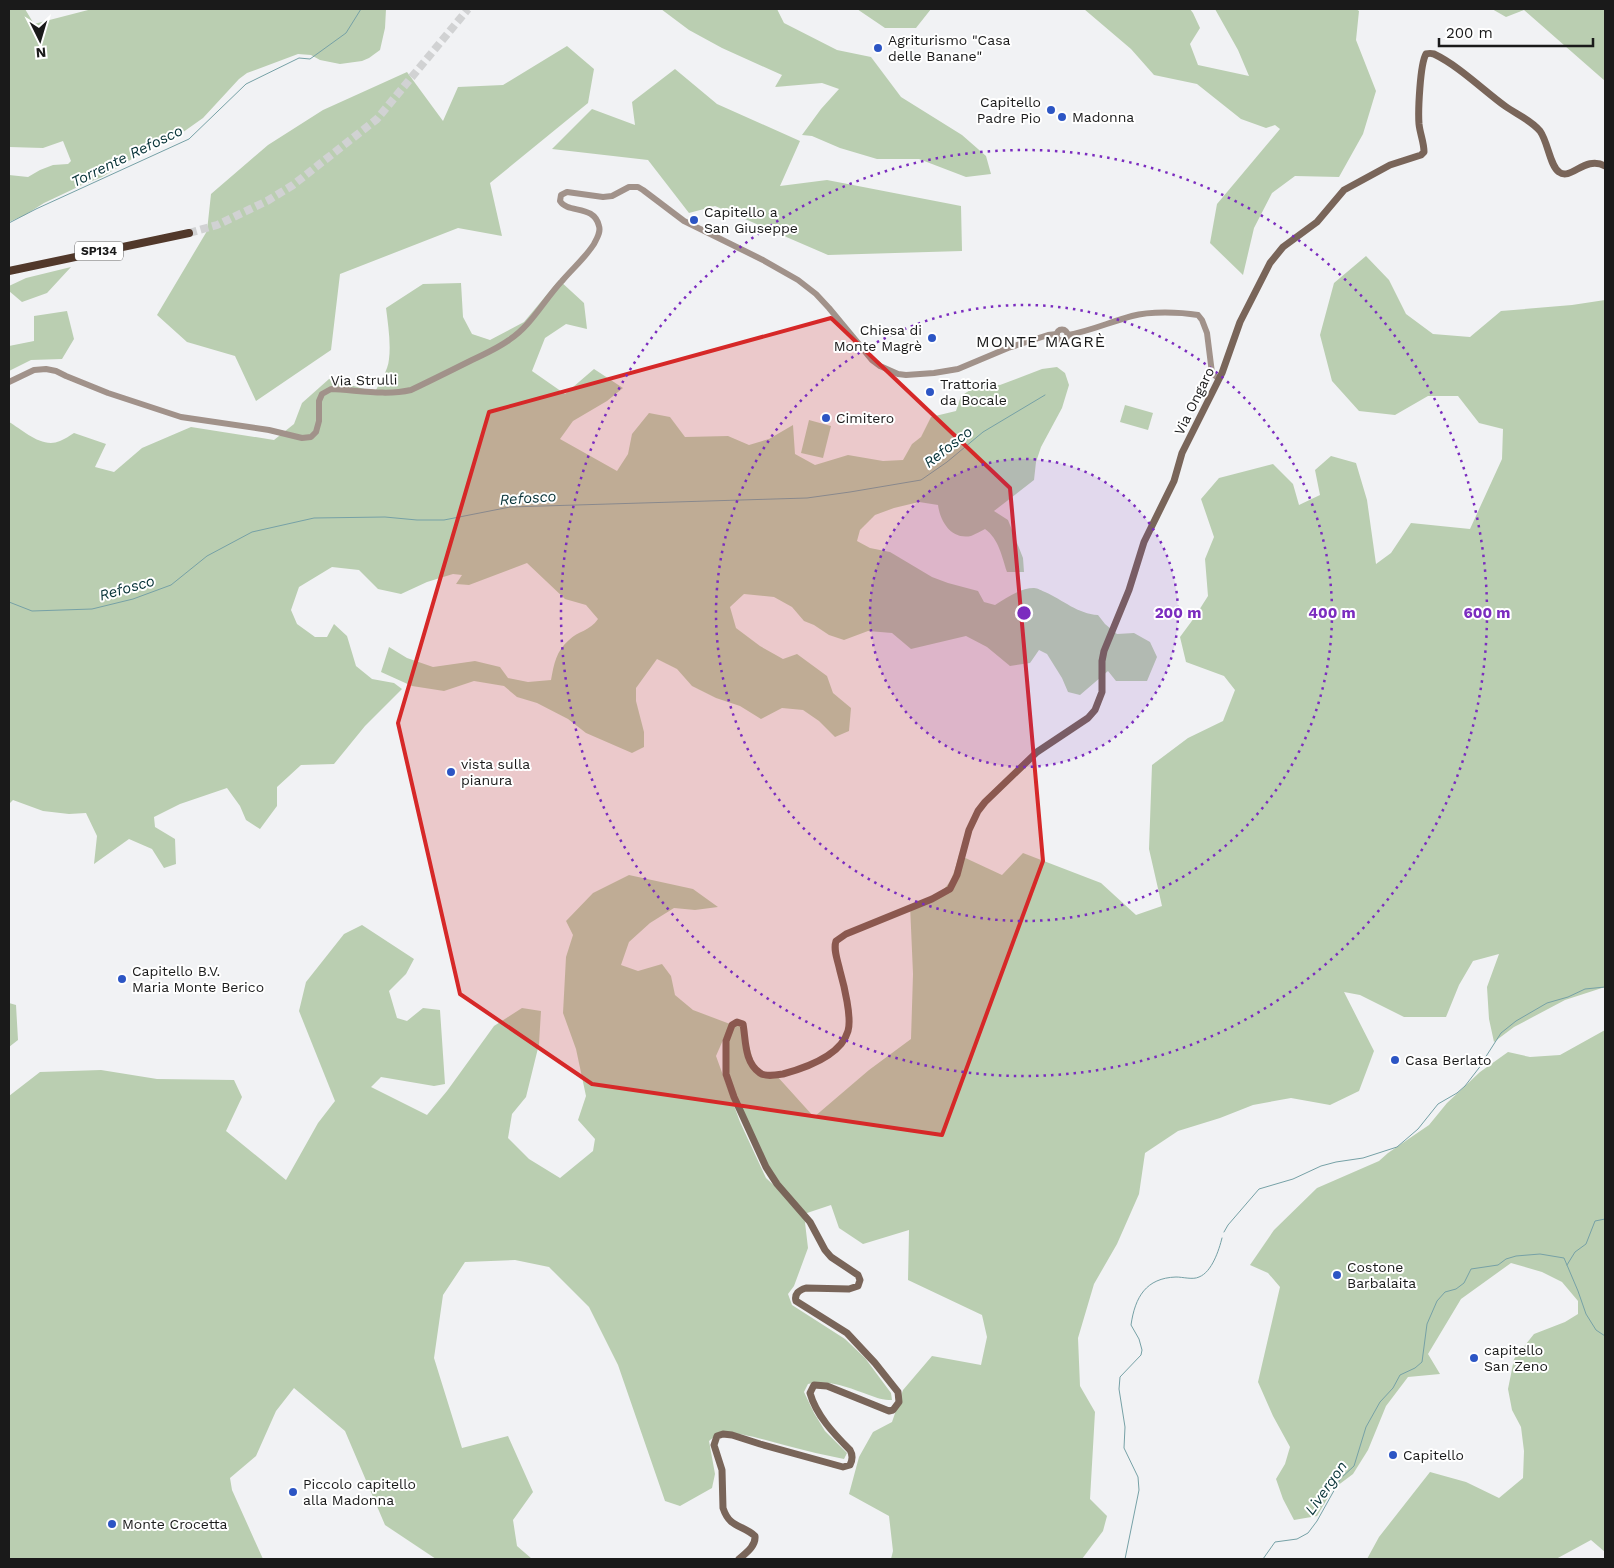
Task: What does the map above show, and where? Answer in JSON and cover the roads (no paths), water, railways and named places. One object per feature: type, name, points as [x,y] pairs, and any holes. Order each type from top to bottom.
[{"type":"highway","name":"SP134","points":[[9,271],[189,233]]},
{"type":"main road","name":"Via Ongaro","points":[[739,1559],[756,1541],[755,1536],[734,1524],[725,1514],[723,1508],[722,1470],[714,1444],[717,1436],[723,1434],[732,1435],[847,1466],[853,1460],[852,1454],[826,1424],[813,1402],[810,1393],[814,1385],[826,1386],[889,1411],[893,1410],[899,1402],[898,1392],[876,1363],[854,1340],[834,1324],[796,1302],[796,1294],[800,1290],[806,1288],[849,1289],[858,1286],[860,1280],[858,1274],[825,1250],[810,1222],[771,1176],[734,1097],[726,1074],[726,1041],[732,1025],[737,1022],[743,1024],[748,1056],[760,1073],[765,1075],[776,1075],[798,1070],[822,1059],[832,1052],[847,1034],[850,1025],[843,982],[835,950],[836,941],[846,934],[932,899],[950,889],[957,875],[965,839],[972,820],[985,802],[1037,752],[1088,718],[1095,710],[1102,692],[1102,661],[1104,651],[1129,590],[1144,542],[1174,481],[1182,452],[1219,379],[1240,322],[1262,275],[1283,247],[1311,227],[1344,190],[1390,165],[1421,155],[1424,152],[1419,126],[1419,108],[1423,61],[1426,54],[1433,54],[1536,126],[1547,142],[1554,166],[1559,172],[1569,174],[1587,164],[1594,163],[1605,166]]},
{"type":"street","name":"Via Strulli","points":[[9,382],[34,370],[46,369],[56,371],[108,393],[181,417],[269,430],[302,438],[311,436],[316,432],[319,401],[326,391],[387,393],[411,390],[510,340],[525,327],[562,280],[574,269],[594,244],[598,235],[599,226],[593,215],[563,204],[560,198],[563,193],[608,197],[629,187],[638,188],[652,196],[684,221],[763,260],[798,280],[816,294],[872,360],[888,371],[906,375],[958,369],[1008,348],[1048,335],[1057,334],[1059,340],[1062,341],[1067,339],[1068,335],[1134,315],[1163,314],[1198,315],[1207,332],[1212,373],[1219,379]]},
{"type":"waterway","name":"Torrente Refosco","points":[[9,223],[189,139],[246,84],[299,58],[310,59],[346,33],[361,9]]},
{"type":"waterway","name":"Refosco","points":[[9,602],[32,611],[92,609],[133,599],[171,585],[207,556],[252,532],[314,518],[385,517],[444,520],[510,507],[807,498],[921,480],[947,462],[983,432],[1045,395]]},
{"type":"waterway","points":[[1485,1058],[1501,1033],[1516,1021],[1547,1003],[1568,997],[1585,989],[1605,987]]},
{"type":"waterway","points":[[1224,1232],[1259,1189],[1293,1179],[1321,1166],[1363,1158],[1397,1147],[1418,1129],[1438,1104],[1465,1086],[1482,1064]]},
{"type":"waterway","points":[[1567,1265],[1575,1252],[1586,1244],[1595,1221],[1605,1219]]},
{"type":"waterway","points":[[1125,1559],[1139,1490],[1138,1477],[1124,1448],[1125,1427],[1119,1389],[1120,1377],[1141,1355],[1142,1350],[1139,1339],[1131,1325],[1133,1315],[1139,1298],[1150,1285],[1166,1278],[1194,1278],[1204,1274],[1211,1266],[1222,1238]]},
{"type":"waterway","name":"Livergon","points":[[1263,1559],[1275,1542],[1297,1539],[1308,1533],[1317,1521],[1341,1478],[1354,1466],[1366,1427],[1380,1402],[1393,1388],[1400,1375],[1415,1368],[1422,1362],[1427,1324],[1437,1301],[1445,1292],[1456,1289],[1464,1283],[1471,1269],[1498,1265],[1506,1259],[1516,1256],[1540,1254],[1564,1258],[1586,1314],[1596,1330],[1605,1336]]},
{"type":"tunnel","points":[[189,233],[217,225],[267,201],[293,185],[377,119],[468,9]]},
{"type":"place","name":"Agriturismo \"Casa delle Banane\"","points":[[878,48]]},
{"type":"place","name":"Capitello Padre Pio","points":[[1051,110]]},
{"type":"place","name":"Madonna","points":[[1062,117]]},
{"type":"place","name":"Capitello a San Giuseppe","points":[[694,220]]},
{"type":"place","name":"Chiesa di Monte Magrè","points":[[932,338]]},
{"type":"place","name":"Trattoria da Bocale","points":[[930,392]]},
{"type":"place","name":"Cimitero","points":[[826,418]]},
{"type":"place","name":"vista sulla pianura","points":[[451,772]]},
{"type":"place","name":"Capitello B.V. Maria Monte Berico","points":[[122,979]]},
{"type":"place","name":"Casa Berlato","points":[[1395,1060]]},
{"type":"place","name":"Costone Barbalaita","points":[[1337,1275]]},
{"type":"place","name":"capitello San Zeno","points":[[1474,1358]]},
{"type":"place","name":"Capitello","points":[[1393,1455]]},
{"type":"place","name":"Piccolo capitello alla Madonna","points":[[293,1492]]},
{"type":"place","name":"Monte Crocetta","points":[[112,1524]]},
{"type":"district","name":"MONTE MAGRÈ","points":[[1041,341]]}]
